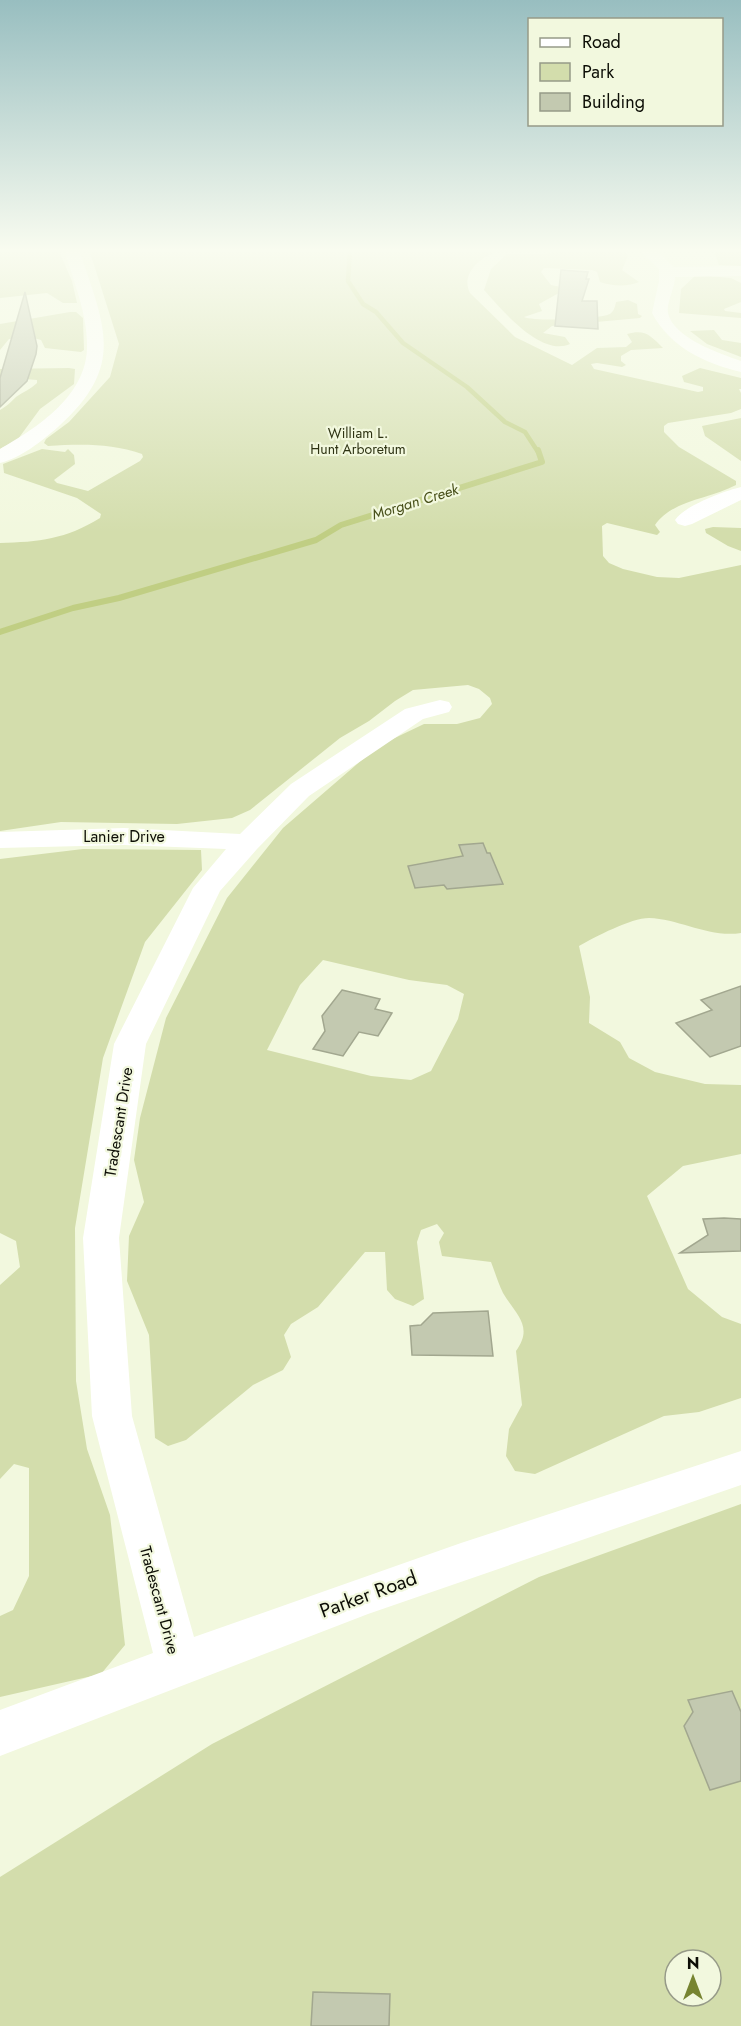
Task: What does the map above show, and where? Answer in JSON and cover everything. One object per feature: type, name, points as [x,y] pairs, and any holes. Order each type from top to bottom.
[{"type":"street","points":[[0,457],[39,434],[81,394],[95,359],[95,344]]},
{"type":"street","points":[[687,344],[741,367]]},
{"type":"street","points":[[685,520],[741,493]]},
{"type":"street","name":"Tradescant Drive","points":[[178,1663],[112,1416],[101,1238],[130,1044],[207,888],[247,843],[300,790],[414,714],[440,707]]},
{"type":"street","name":"Lanier Drive","points":[[0,840],[113,834],[191,836],[247,843]]},
{"type":"street","name":"Parker Road","points":[[0,1734],[178,1663],[512,1543],[741,1468]]},
{"type":"green space","points":[[43,344],[84,344],[84,350],[81,352],[45,348]]},
{"type":"green space","name":"William L. Hunt Arboretum","points":[[119,344],[528,344],[572,365],[597,348],[626,347],[630,344],[658,344],[663,348],[631,350],[621,356],[621,361],[626,365],[622,367],[591,364],[594,369],[698,392],[703,391],[703,387],[684,382],[682,376],[700,368],[741,378],[741,389],[739,389],[741,409],[731,413],[668,423],[664,426],[664,432],[679,447],[736,481],[736,485],[671,510],[655,525],[660,532],[657,535],[607,523],[602,526],[603,556],[609,563],[623,569],[657,577],[679,578],[741,565],[741,933],[717,933],[672,921],[649,918],[623,924],[579,946],[590,997],[589,1023],[620,1042],[629,1058],[655,1072],[705,1084],[741,1085],[741,1154],[683,1166],[647,1196],[688,1289],[722,1317],[741,1324],[741,1398],[699,1412],[664,1416],[535,1474],[515,1471],[506,1456],[509,1429],[522,1405],[516,1351],[521,1342],[523,1327],[518,1314],[503,1293],[491,1262],[442,1256],[439,1242],[444,1233],[437,1224],[421,1230],[417,1242],[424,1299],[413,1306],[395,1299],[387,1290],[385,1252],[365,1252],[318,1307],[291,1324],[284,1335],[291,1357],[283,1370],[253,1385],[186,1440],[168,1446],[155,1438],[149,1335],[127,1281],[129,1236],[144,1202],[134,1160],[140,1118],[166,1018],[227,898],[283,828],[378,746],[424,724],[457,724],[480,718],[492,704],[490,698],[479,689],[468,685],[413,690],[340,738],[250,810],[232,818],[177,824],[61,822],[0,831],[0,543],[27,542],[64,535],[88,525],[100,518],[101,514],[77,498],[4,473],[3,464],[42,449],[65,452],[68,449],[74,455],[75,464],[54,480],[57,483],[88,491],[140,461],[142,454],[130,450],[107,446],[48,446],[44,443],[69,422],[110,377]],"holes":[[[323,960],[409,980],[447,985],[464,994],[458,1019],[431,1071],[411,1080],[371,1076],[267,1050],[300,985]]]},
{"type":"green space","points":[[546,344],[570,344],[559,346]]},
{"type":"green space","points":[[707,344],[741,344],[741,357]]},
{"type":"green space","points":[[0,369],[75,369],[74,384],[40,409],[18,439],[0,449],[0,410],[35,385],[37,380],[0,377]]},
{"type":"green space","points":[[741,418],[741,461],[705,436],[702,426]]},
{"type":"green space","points":[[741,528],[741,551],[706,533],[705,529]]},
{"type":"green space","points":[[83,849],[201,850],[202,870],[145,942],[103,1058],[75,1228],[76,1381],[87,1449],[110,1515],[125,1645],[101,1674],[0,1697],[0,1616],[13,1610],[29,1576],[29,1468],[14,1464],[0,1479],[0,1285],[20,1267],[16,1241],[0,1233],[0,859]]},
{"type":"green space","points":[[741,1504],[741,2026],[0,2026],[0,1877],[212,1744],[539,1577]]},
{"type":"building","points":[[10,344],[36,344],[36,354],[27,381],[0,407],[0,378]]},
{"type":"building","points":[[483,843],[487,853],[490,853],[503,884],[447,889],[444,885],[415,888],[408,866],[463,856],[459,845]]},
{"type":"building","points":[[741,986],[741,1046],[710,1057],[676,1023],[712,1010],[701,1000]]},
{"type":"building","points":[[342,990],[380,999],[375,1009],[392,1013],[378,1036],[359,1032],[343,1056],[313,1049],[325,1031],[322,1016]]},
{"type":"building","points":[[703,1219],[741,1219],[741,1251],[680,1253],[708,1235]]},
{"type":"building","points":[[488,1311],[493,1356],[412,1355],[410,1326],[421,1325],[433,1313]]},
{"type":"building","points":[[732,1691],[741,1712],[741,1781],[710,1790],[684,1726],[693,1712],[688,1700]]},
{"type":"building","points":[[313,1992],[390,1994],[389,2026],[311,2026]]},
{"type":"waterway","name":"Morgan Creek","points":[[404,344],[467,387],[505,422],[525,432],[538,452]]},
{"type":"waterway","name":"Morgan Creek","points":[[0,632],[73,608],[119,598],[316,540],[341,525],[542,462],[538,450]]}]
